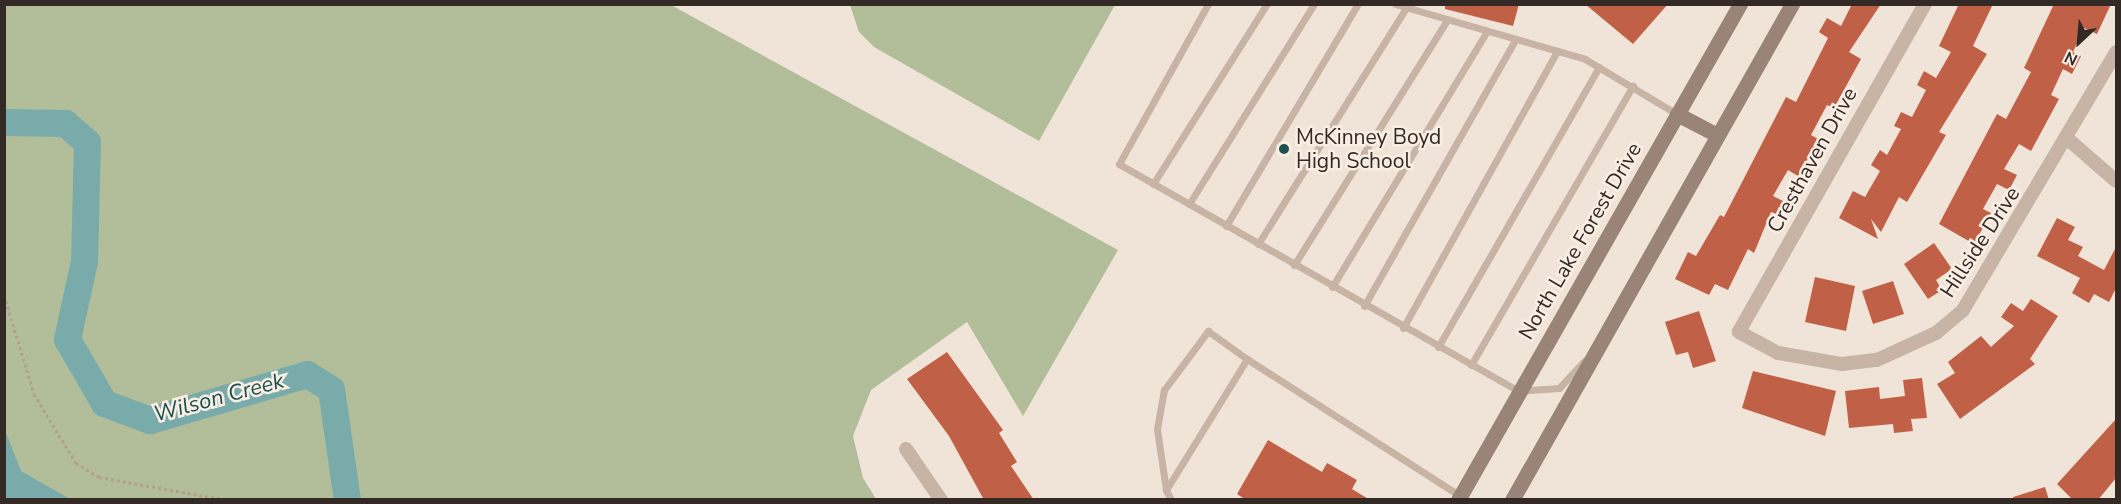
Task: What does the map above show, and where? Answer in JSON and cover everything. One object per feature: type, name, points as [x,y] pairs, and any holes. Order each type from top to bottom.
[{"type":"main road","name":"North Lake Forest Drive","points":[[1459,498],[1740,4]]},
{"type":"main road","points":[[1512,500],[1792,4]]},
{"type":"main road","points":[[1677,114],[1717,135]]},
{"type":"street","name":"Cresthaven Drive","points":[[1744,335],[1739,332],[1925,4]]},
{"type":"street","name":"Hillside Drive","points":[[1744,335],[1778,353],[1842,364],[1905,351],[1936,333],[1985,282],[2069,140],[2116,52]]},
{"type":"street","points":[[2069,140],[2116,181]]},
{"type":"street","points":[[906,449],[941,500]]},
{"type":"lane","points":[[1208,4],[1119,164],[1364,306],[1518,391],[1559,388],[1598,345]]},
{"type":"lane","points":[[1153,184],[1267,4]]},
{"type":"lane","points":[[1189,204],[1314,4]]},
{"type":"lane","points":[[1226,226],[1358,4]]},
{"type":"lane","points":[[1395,4],[1404,10],[1557,51],[1599,67],[1633,85],[1677,114]]},
{"type":"lane","points":[[1258,244],[1404,10]]},
{"type":"lane","points":[[1294,265],[1446,22]]},
{"type":"lane","points":[[1332,287],[1486,33]]},
{"type":"lane","points":[[1364,306],[1515,40]]},
{"type":"lane","points":[[1403,328],[1557,51]]},
{"type":"lane","points":[[1438,347],[1599,67]]},
{"type":"lane","points":[[1471,365],[1633,85]]},
{"type":"lane","points":[[1171,500],[1166,490],[1157,429],[1164,390],[1208,331],[1459,498]]},
{"type":"lane","points":[[1166,490],[1247,359]]},
{"type":"path","points":[[4,295],[34,394],[58,441],[76,463],[99,477],[227,500]]},
{"type":"green space","points":[[850,4],[1115,5],[1039,141],[874,47],[859,32]]},
{"type":"green space","points":[[4,5],[671,5],[1118,250],[1023,416],[967,322],[871,390],[853,436],[863,478],[876,499],[5,499]]},
{"type":"water","points":[[5,430],[21,471],[70,499],[5,499]]},
{"type":"building","points":[[1445,4],[1519,4],[1513,26],[1445,9]]},
{"type":"building","points":[[1585,4],[1668,4],[1633,44]]},
{"type":"building","points":[[1852,4],[1881,4],[1849,52],[1861,59],[1834,108],[1827,105],[1811,135],[1818,139],[1806,162],[1798,176],[1788,170],[1773,196],[1783,201],[1776,214],[1771,212],[1754,253],[1748,249],[1728,290],[1715,284],[1709,295],[1675,279],[1688,252],[1696,256],[1720,215],[1724,217],[1786,97],[1796,102],[1828,38],[1819,32],[1827,18],[1841,26]]},
{"type":"building","points":[[1959,4],[1993,4],[1973,46],[1987,54],[1939,132],[1946,135],[1907,202],[1899,197],[1881,232],[1871,219],[1878,239],[1839,218],[1853,191],[1865,197],[1880,171],[1871,165],[1880,150],[1887,155],[1901,129],[1894,126],[1901,112],[1912,117],[1926,90],[1917,85],[1924,71],[1936,78],[1951,52],[1939,46]]},
{"type":"building","points":[[2054,4],[2111,4],[2097,34],[2084,28],[2073,52],[2081,56],[2072,74],[2063,69],[2051,95],[2059,99],[2031,151],[2019,144],[2004,169],[2017,175],[2009,190],[1997,184],[1983,209],[1991,213],[1974,244],[1939,224],[1997,114],[2006,119],[2031,72],[2024,68]]},
{"type":"building","points":[[2057,218],[2075,227],[2068,240],[2083,247],[2078,256],[2104,270],[2116,247],[2116,288],[2109,302],[2094,294],[2089,303],[2072,293],[2080,278],[2037,256]]},
{"type":"building","points":[[1934,243],[1952,269],[1936,280],[1942,290],[1928,299],[1904,264]]},
{"type":"building","points":[[1815,277],[1855,286],[1846,331],[1805,322]]},
{"type":"building","points":[[1893,281],[1904,314],[1873,324],[1862,291]]},
{"type":"building","points":[[2031,299],[2058,316],[2030,359],[2035,364],[1960,419],[1937,384],[1955,373],[1948,362],[1981,336],[1991,347],[2014,326],[2001,317],[2011,303],[2023,311]]},
{"type":"building","points":[[1699,311],[1716,361],[1693,368],[1688,352],[1676,355],[1665,322]]},
{"type":"building","points":[[947,352],[1003,430],[999,433],[1017,462],[1011,466],[1034,500],[984,500],[949,436],[907,379]]},
{"type":"building","points":[[1753,371],[1836,391],[1825,436],[1742,408]]},
{"type":"building","points":[[1922,378],[1927,418],[1911,419],[1913,431],[1894,433],[1893,424],[1849,428],[1845,391],[1879,387],[1880,399],[1905,396],[1903,380]]},
{"type":"building","points":[[2116,419],[2116,478],[2098,500],[2073,500],[2057,484]]},
{"type":"building","points":[[1268,440],[1322,472],[1327,463],[1357,480],[1352,489],[1370,500],[1246,500],[1237,494]]},
{"type":"building","points":[[2045,487],[2049,500],[2013,500],[2013,497]]},
{"type":"waterway","name":"Wilson Creek","points":[[4,122],[65,123],[87,142],[84,261],[67,339],[104,403],[150,420],[307,374],[331,389],[347,500]]},
{"type":"place","name":"McKinney Boyd High School","points":[[1284,149]]}]
